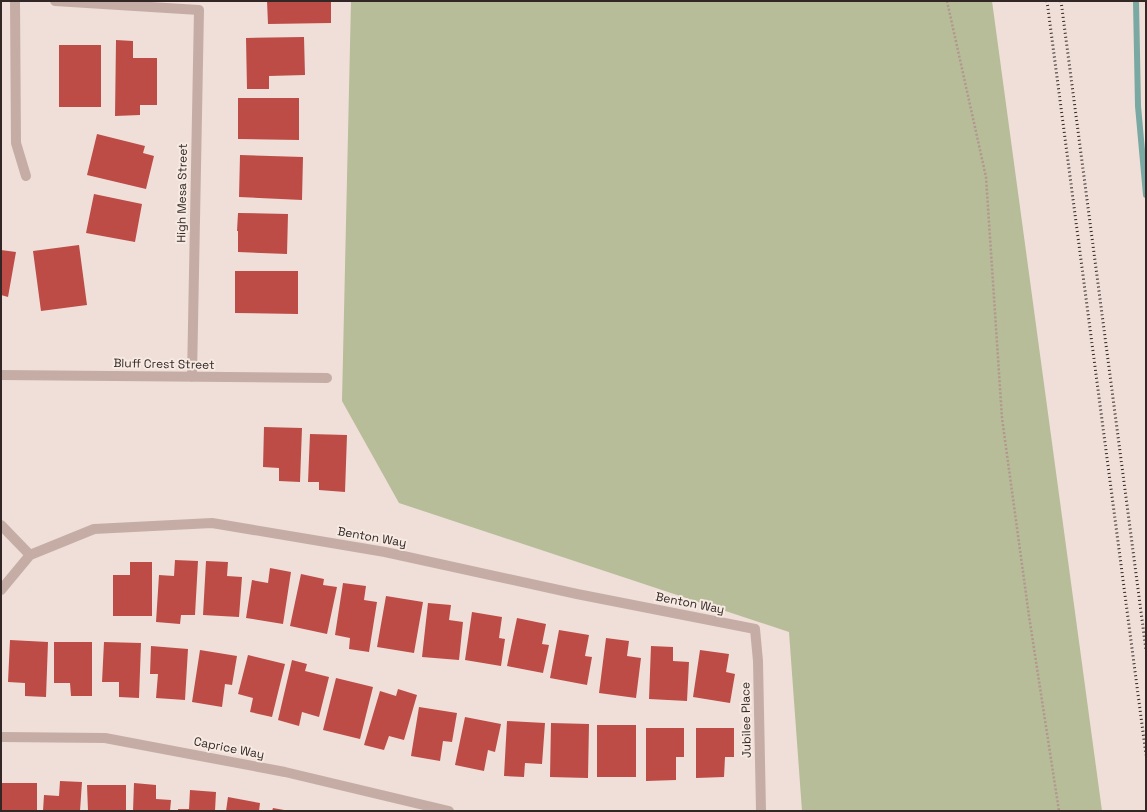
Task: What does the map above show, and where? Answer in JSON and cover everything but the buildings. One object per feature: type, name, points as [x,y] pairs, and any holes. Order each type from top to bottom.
[{"type":"street","points":[[16,1],[16,143],[26,176]]},
{"type":"street","name":"High Mesa Street","points":[[55,1],[199,10],[192,377]]},
{"type":"street","name":"Bluff Crest Street","points":[[1,375],[327,378]]},
{"type":"street","name":"Benton Way","points":[[1,590],[30,555],[94,529],[212,523],[385,552],[577,594],[755,629]]},
{"type":"street","points":[[1,525],[30,555]]},
{"type":"street","name":"Jubilee Place","points":[[755,629],[758,661],[761,811]]},
{"type":"street","name":"Caprice Way","points":[[1,737],[105,738],[285,772],[449,811]]},
{"type":"path","points":[[947,1],[986,177],[1002,418],[1029,616],[1060,811]]},
{"type":"green space","points":[[351,1],[992,1],[1102,811],[802,811],[789,632],[399,503],[342,401]]},
{"type":"waterway","points":[[1136,1],[1138,106],[1146,195]]},
{"type":"railway","points":[[1047,1],[1146,755]]},
{"type":"railway","points":[[1061,1],[1146,650]]}]
